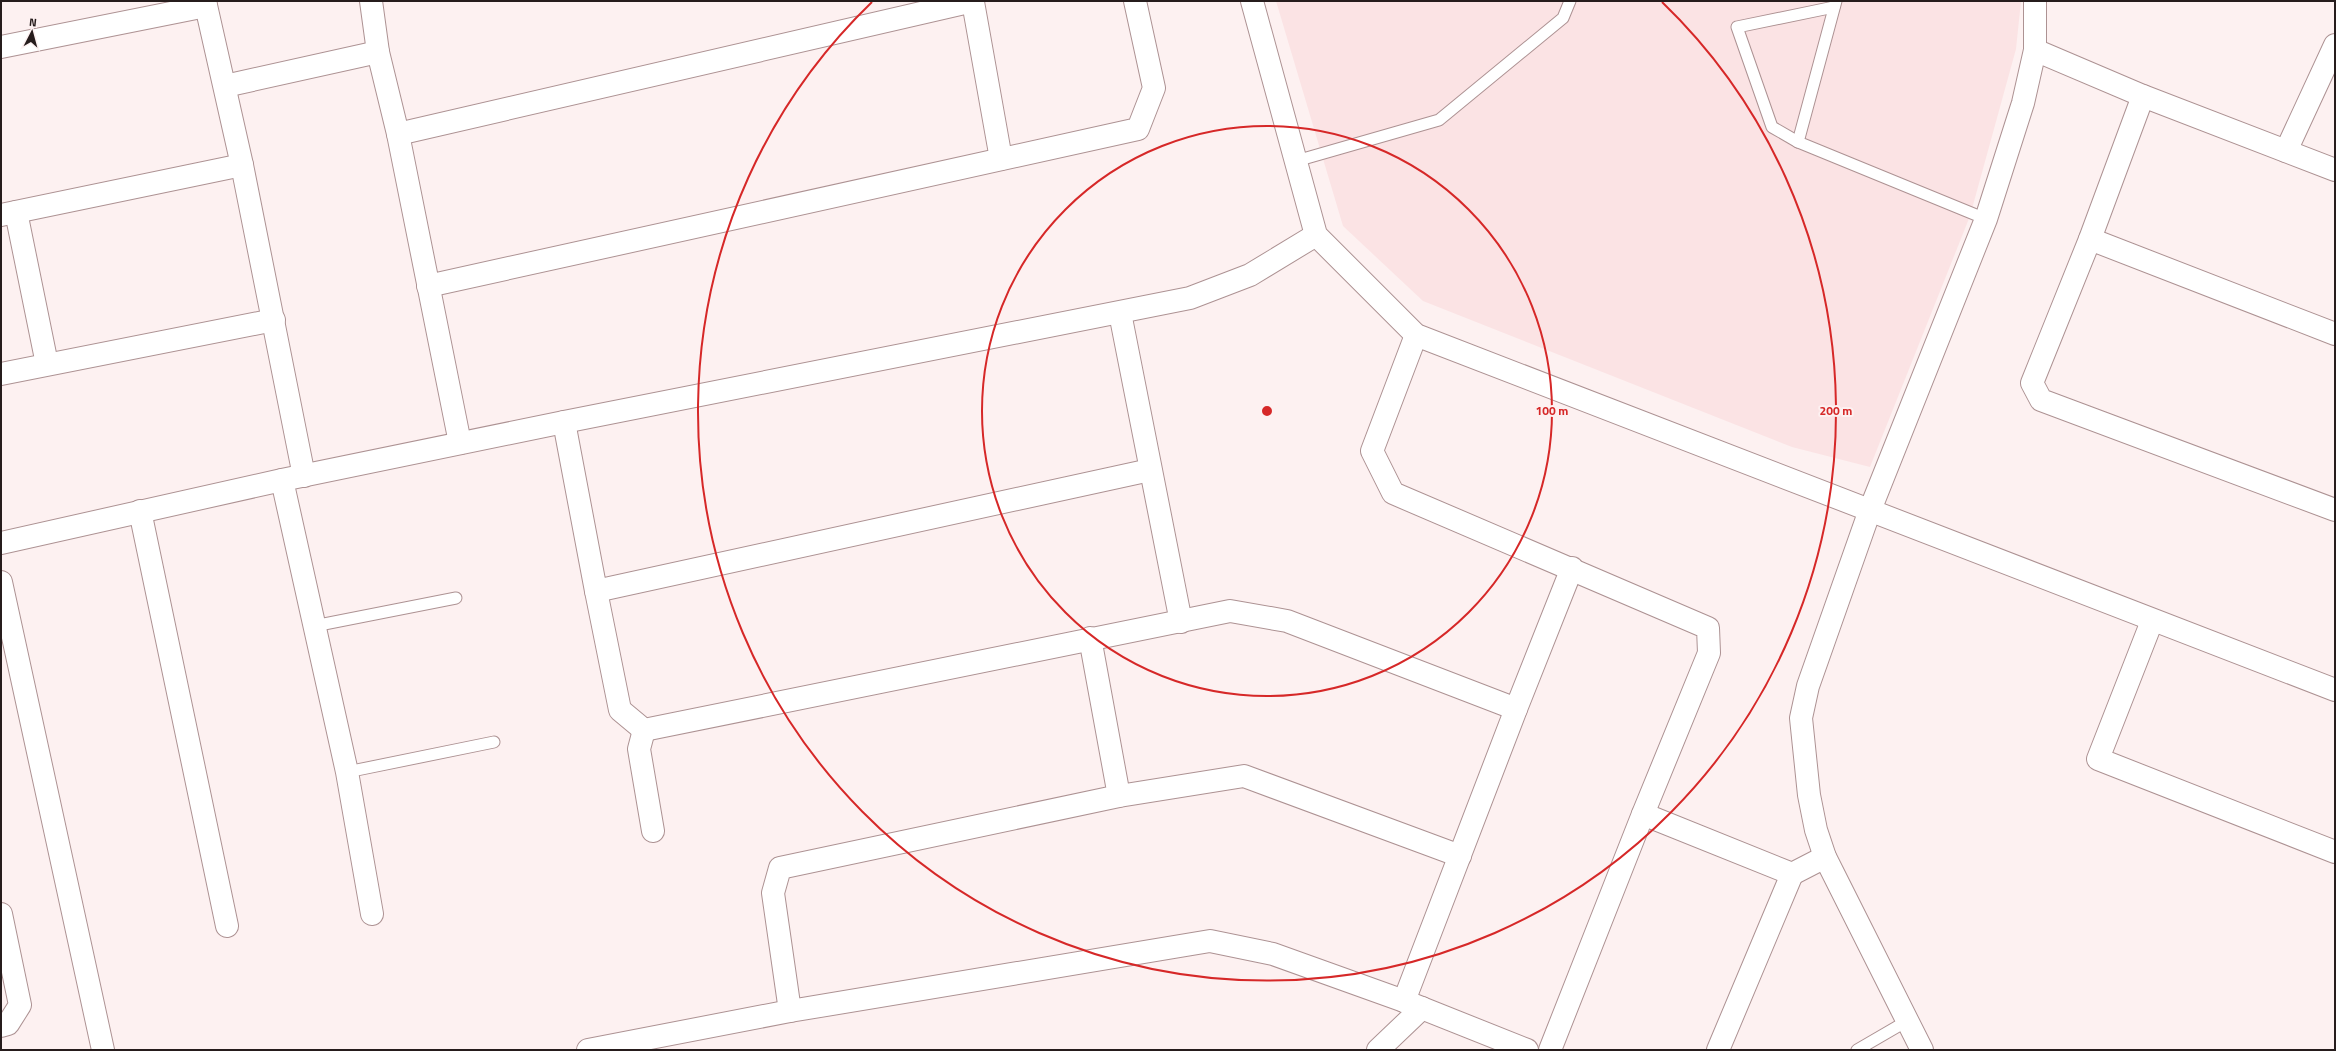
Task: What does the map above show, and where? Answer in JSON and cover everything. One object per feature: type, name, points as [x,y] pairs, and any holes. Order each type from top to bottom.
[{"type":"street","points":[[371,1],[378,52],[398,134],[460,443]]},
{"type":"street","points":[[398,134],[973,1],[1001,159]]},
{"type":"street","points":[[428,286],[1138,129],[1154,88],[1135,1]]},
{"type":"street","points":[[1252,1],[1316,235],[1416,335],[1870,510],[2152,621],[2335,690]]},
{"type":"street","points":[[1922,1050],[1825,857],[1816,830],[1809,795],[1802,718],[1808,686],[1870,510],[1986,219],[2023,103],[2035,50],[2035,1]]},
{"type":"street","points":[[1,47],[206,4],[242,165],[304,476]]},
{"type":"street","points":[[2286,151],[2335,45]]},
{"type":"street","points":[[2035,50],[2143,96],[2335,170]]},
{"type":"street","points":[[225,86],[378,52]]},
{"type":"street","points":[[2143,96],[2090,239],[2032,383],[2041,400],[2335,510]]},
{"type":"street","points":[[47,364],[8,213],[242,165]]},
{"type":"street","points":[[1,543],[282,480],[460,443],[1190,298],[1250,275],[1316,235]]},
{"type":"street","points":[[2090,239],[2335,334]]},
{"type":"street","points":[[1120,313],[1181,622]]},
{"type":"street","points":[[1,374],[274,320]]},
{"type":"street","points":[[1416,335],[1372,451],[1393,493],[1572,568],[1708,628],[1709,653],[1643,814],[1550,1050]]},
{"type":"street","points":[[564,422],[620,710],[644,730]]},
{"type":"street","points":[[596,591],[1150,470]]},
{"type":"street","points":[[282,480],[346,772],[372,914]]},
{"type":"street","points":[[140,511],[227,926]]},
{"type":"street","points":[[1378,1050],[1413,1004],[1460,856],[1572,568]]},
{"type":"street","points":[[1,582],[103,1050]]},
{"type":"street","points":[[644,730],[1090,638],[1181,622],[1230,611],[1287,621],[1516,709]]},
{"type":"street","points":[[2152,621],[2098,759],[2335,852]]},
{"type":"street","points":[[1090,638],[1119,796]]},
{"type":"street","points":[[644,730],[639,749],[653,832]]},
{"type":"street","points":[[790,1011],[773,893],[780,868],[1119,796],[1244,776],[1460,856]]},
{"type":"street","points":[[1643,814],[1792,874]]},
{"type":"street","points":[[1718,1050],[1792,874],[1825,857]]},
{"type":"street","points":[[1,914],[20,1005],[8,1024],[1,1026]]},
{"type":"street","points":[[588,1050],[790,1011],[1210,941],[1273,954],[1413,1004],[1527,1050]]},
{"type":"lane","points":[[1296,161],[1439,120],[1563,18],[1570,1]]},
{"type":"lane","points":[[1798,142],[1835,4],[1737,27],[1772,127],[1798,142],[1986,219]]},
{"type":"lane","points":[[314,626],[456,598]]},
{"type":"lane","points":[[346,772],[494,742]]},
{"type":"lane","points":[[1858,1050],[1907,1021]]},
{"type":"shaded area","points":[[1276,1],[2021,1],[2016,49],[1970,216],[1870,467],[1792,447],[1423,301],[1343,226]]}]
